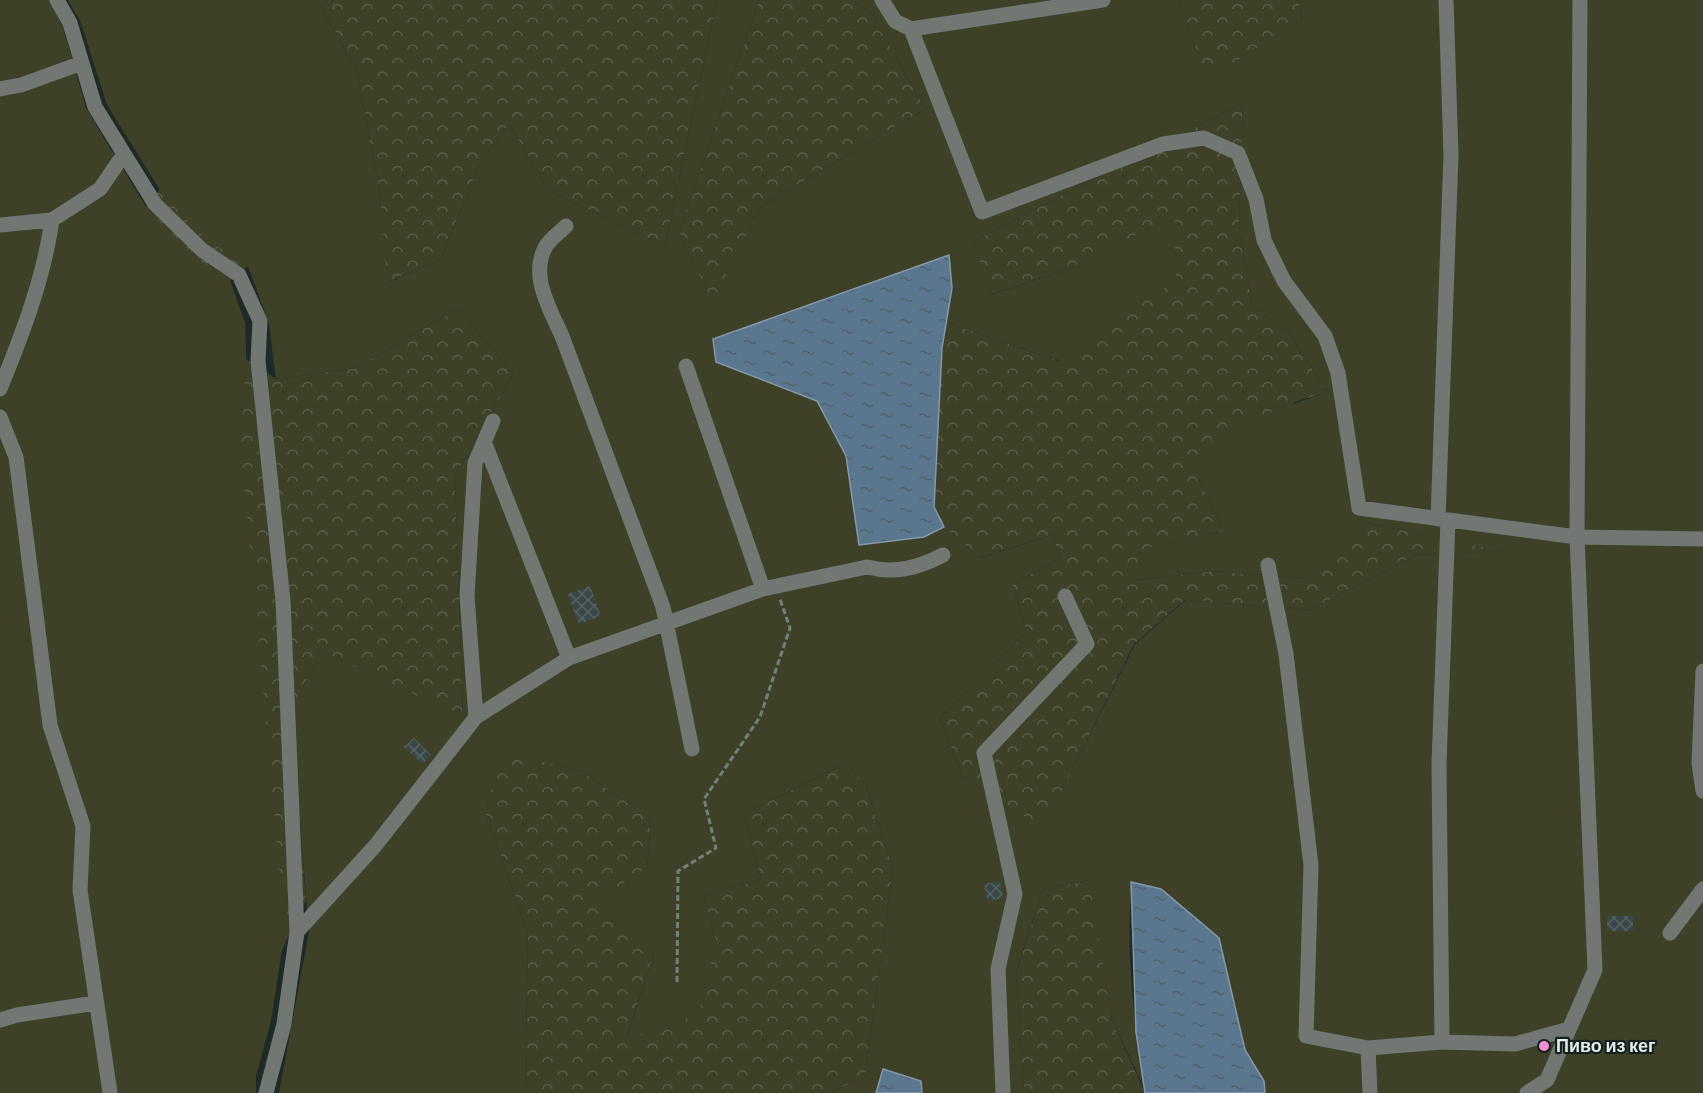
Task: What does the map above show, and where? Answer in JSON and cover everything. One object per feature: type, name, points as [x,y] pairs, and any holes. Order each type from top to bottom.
[{"type":"street","points":[[57,0],[70,23],[95,107],[155,204],[202,250],[239,275],[260,321],[258,361],[283,601],[297,932],[284,1024],[266,1093]]},
{"type":"street","points":[[882,0],[895,21],[911,29],[1103,0]]},
{"type":"street","points":[[1442,1042],[1438,764],[1452,155],[1446,0]]},
{"type":"street","points":[[1527,1093],[1547,1080],[1595,970],[1576,537],[1580,0]]},
{"type":"street","points":[[911,29],[982,212],[1163,144],[1204,138],[1239,153],[1256,199],[1264,240],[1284,281],[1325,336],[1335,364],[1359,508],[1576,537],[1703,539]]},
{"type":"street","points":[[0,88],[21,85],[82,63]]},
{"type":"street","points":[[0,225],[52,220],[100,189],[124,154]]},
{"type":"street","points":[[0,389],[19,344],[49,242],[52,220]]},
{"type":"street","points":[[566,226],[546,246],[538,269],[546,302],[566,347],[663,607],[692,749]]},
{"type":"street","points":[[686,366],[769,588]]},
{"type":"street","points":[[0,417],[15,458],[50,725],[84,826],[80,890],[110,1093]]},
{"type":"street","points":[[476,717],[467,596],[475,463],[493,421]]},
{"type":"street","points":[[485,444],[569,658]]},
{"type":"street","points":[[297,932],[375,846],[476,717],[569,658],[769,588],[867,567],[883,571],[918,567],[943,555]]},
{"type":"street","points":[[1268,566],[1286,654],[1311,865],[1306,1036],[1368,1048],[1442,1042],[1515,1044],[1569,1029]]},
{"type":"street","points":[[1003,1093],[998,969],[1015,894],[984,753],[1087,644],[1065,596]]},
{"type":"street","points":[[1703,671],[1699,764],[1703,791]]},
{"type":"street","points":[[1670,933],[1703,888]]},
{"type":"street","points":[[0,1020],[17,1014],[96,1003]]},
{"type":"street","points":[[1368,1048],[1370,1093]]},
{"type":"path","points":[[677,982],[678,871],[716,848],[704,799],[760,717],[790,628],[769,588]]},
{"type":"green space","points":[[0,0],[49,0],[63,27],[86,108],[146,208],[194,256],[230,281],[245,323],[246,359],[241,448],[285,931],[271,1021],[256,1076],[256,1093],[0,1093]]},
{"type":"green space","points":[[68,0],[335,0],[320,6],[357,71],[380,194],[387,283],[441,259],[482,159],[509,124],[549,191],[665,246],[717,0],[759,0],[679,232],[712,302],[762,206],[925,109],[872,13],[851,0],[1180,0],[1206,79],[1302,21],[1299,0],[1703,0],[1703,1093],[1265,1093],[1264,1081],[1245,1051],[1219,938],[1132,882],[1130,959],[1137,1039],[1145,1090],[1112,1020],[1089,880],[1043,889],[1016,972],[1024,1093],[922,1093],[921,1081],[883,1069],[876,1093],[829,1093],[865,1077],[893,869],[866,785],[846,763],[744,814],[761,879],[704,896],[716,942],[698,1014],[626,1040],[654,954],[594,902],[647,868],[651,819],[583,772],[500,750],[485,813],[528,932],[525,1093],[279,1093],[309,932],[291,712],[321,651],[463,717],[455,476],[513,374],[458,308],[356,368],[276,379],[269,324],[248,266],[210,242],[165,198],[107,105],[81,23]],"holes":[[[1243,103],[1239,229],[1252,306],[1289,333],[1327,392],[1215,432],[1198,478],[1224,531],[1150,547],[1134,580],[1211,571],[1305,578],[1368,523],[1502,551],[1416,555],[1310,610],[1186,600],[1135,644],[1043,828],[962,776],[940,718],[1027,632],[1012,585],[1060,558],[1052,535],[980,558],[944,527],[924,537],[859,545],[846,456],[817,401],[713,339],[948,255],[952,288],[946,322],[1060,361],[1176,280],[1174,215],[1071,268],[990,295],[973,241]]]},
{"type":"green space","points":[[335,0],[717,0],[665,246],[549,191],[509,124],[482,159],[441,259],[386,283],[380,194],[357,71],[320,6]]},
{"type":"green space","points":[[759,0],[851,0],[872,13],[925,109],[762,206],[712,303],[679,232]]},
{"type":"green space","points":[[1180,0],[1299,0],[1302,21],[1206,80]]},
{"type":"green space","points":[[251,72],[248,266],[230,281],[245,323],[246,359],[276,379],[356,368],[458,308],[513,374],[455,476],[463,718],[321,651],[291,712],[306,900],[260,995],[111,149],[146,207]]},
{"type":"green space","points":[[1243,103],[1239,229],[1252,306],[1289,333],[1327,392],[1295,402],[1198,478],[1224,531],[1151,547],[1135,580],[1211,571],[1305,578],[1367,523],[1505,551],[1416,555],[1310,610],[1185,600],[1134,644],[1043,829],[962,776],[940,718],[1027,632],[1012,585],[1060,558],[1052,535],[979,558],[944,527],[934,507],[942,348],[946,322],[1059,361],[1174,216],[1071,268],[989,295],[973,241]]},
{"type":"green space","points":[[499,749],[583,772],[651,819],[647,868],[654,954],[626,1039],[716,942],[704,896],[761,879],[744,814],[846,763],[866,785],[893,869],[865,1077],[829,1093],[525,1093],[528,932],[485,813]]},
{"type":"green space","points":[[1090,880],[1112,1020],[1145,1093],[1024,1093],[1016,973],[1043,889]]},
{"type":"water","points":[[949,255],[952,288],[942,348],[934,507],[944,527],[924,537],[859,545],[846,456],[817,401],[716,362],[713,339]]},
{"type":"water","points":[[1131,882],[1161,889],[1219,938],[1245,1050],[1264,1081],[1265,1093],[1145,1093],[1136,1032]]},
{"type":"water","points":[[883,1069],[921,1081],[922,1093],[876,1093]]},
{"type":"building","points":[[590,586],[601,616],[579,624],[568,594]]},
{"type":"building","points":[[414,738],[431,755],[422,764],[404,747]]},
{"type":"building","points":[[1000,881],[1003,898],[987,901],[984,884]]},
{"type":"building","points":[[1607,916],[1633,916],[1633,931],[1607,931]]},
{"type":"place","name":"Пиво из кег","points":[[1544,1046]]}]
